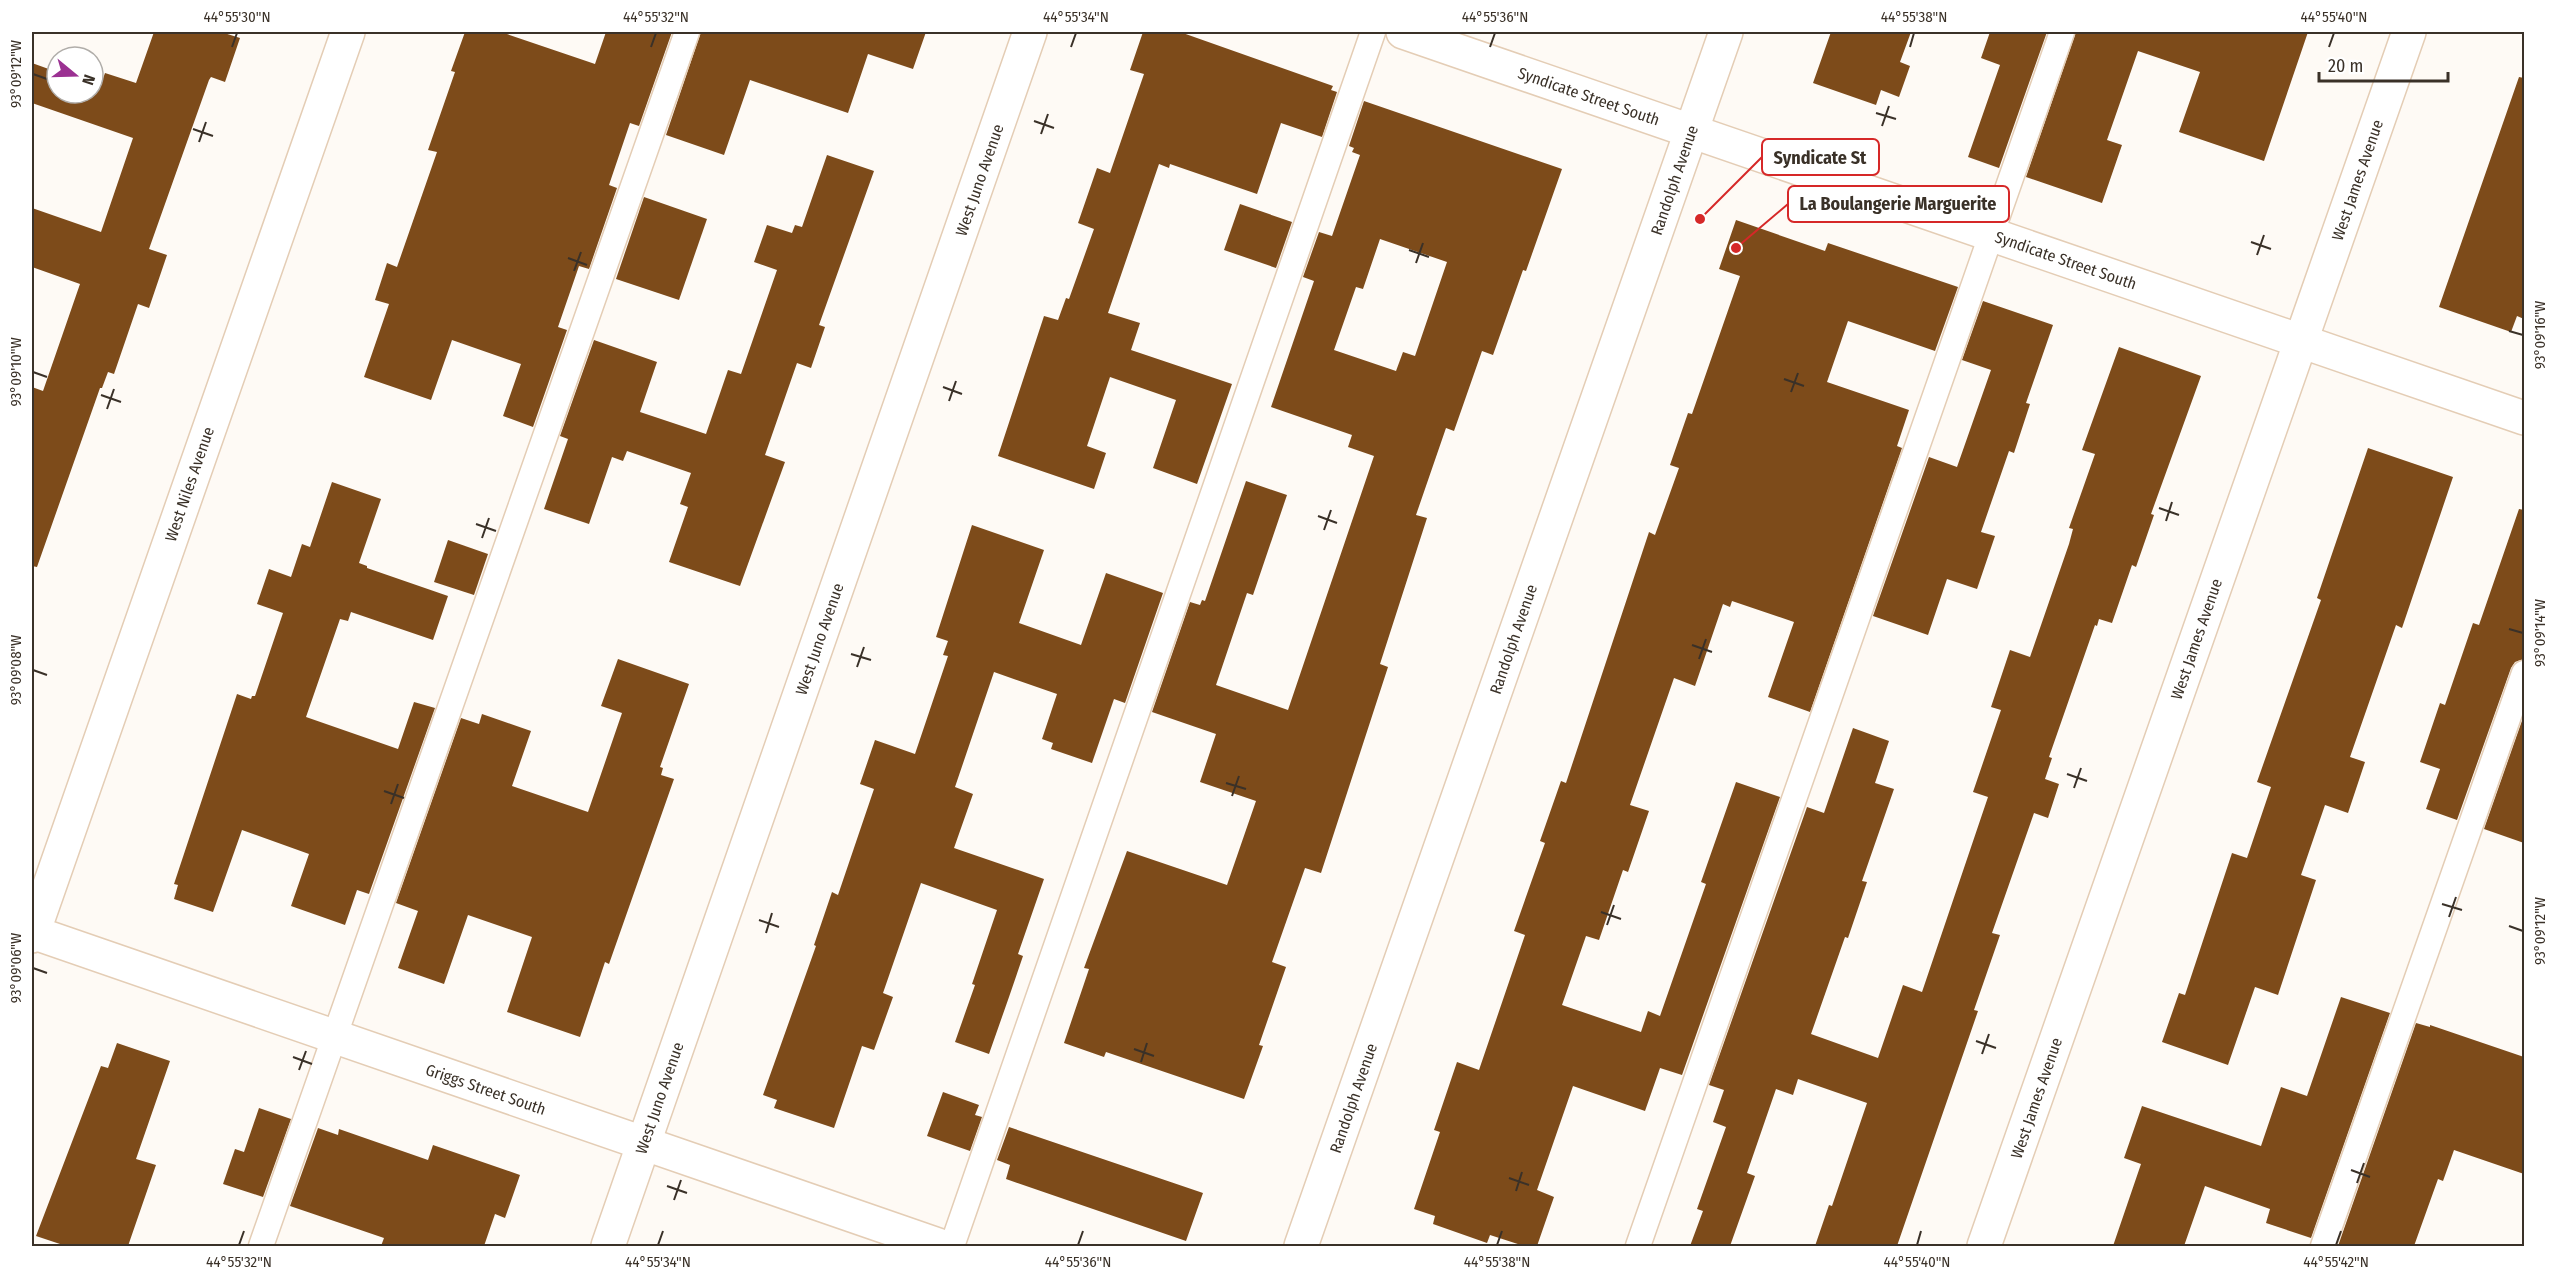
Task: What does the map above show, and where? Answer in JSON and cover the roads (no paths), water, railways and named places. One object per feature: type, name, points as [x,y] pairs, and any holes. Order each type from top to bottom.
[{"type":"street","name":"West Niles Avenue","points":[[32,933],[348,32]]},
{"type":"street","name":"West Juno Avenue","points":[[608,1246],[1030,32]]},
{"type":"street","name":"Syndicate Street South","points":[[1403,32],[2524,418]]},
{"type":"street","name":"Randolph Avenue","points":[[1300,1246],[1726,32]]},
{"type":"street","name":"West James Avenue","points":[[1984,1246],[2409,32]]},
{"type":"street","name":"Griggs Street South","points":[[32,933],[941,1246]]},
{"type":"lane","points":[[261,1246],[687,32]]},
{"type":"lane","points":[[952,1246],[1373,32]]},
{"type":"lane","points":[[1638,1246],[2062,32]]},
{"type":"lane","points":[[2323,1246],[2524,673]]},
{"type":"place","name":"Syndicate St","points":[[1700,219]]},
{"type":"place","name":"La Boulangerie Marguerite","points":[[1736,248]]}]
